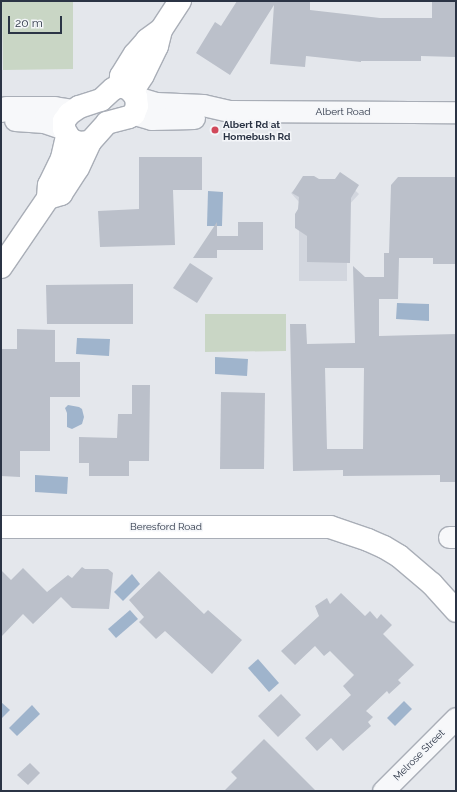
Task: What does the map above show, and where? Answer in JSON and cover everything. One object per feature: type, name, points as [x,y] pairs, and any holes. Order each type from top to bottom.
[{"type":"main road","points":[[48,198],[61,194],[78,168],[90,142],[107,124],[129,117],[130,97],[121,76],[134,54],[147,40],[161,30],[180,1]]},
{"type":"main road","points":[[1,267],[48,198],[49,186],[62,158],[68,125],[113,89],[130,97]]},
{"type":"main road","points":[[68,125],[79,143],[90,142]]},
{"type":"main road","name":"Beresford Road","points":[[1,527],[330,527],[374,542],[399,556],[432,584],[456,611]]},
{"type":"street","name":"Albert Road","points":[[130,97],[151,119],[209,117],[230,111],[456,112]]},
{"type":"street","points":[[1,111],[6,107],[54,107],[68,125]]},
{"type":"street","points":[[1,116],[7,120],[68,125]]},
{"type":"street","name":"Melrose Street","points":[[383,791],[456,718]]},
{"type":"shaded area","points":[[308,176],[316,184],[343,179],[359,194],[347,207],[347,281],[299,281],[299,202],[291,193]]},
{"type":"green space","points":[[2,1],[73,1],[73,69],[3,70]]},
{"type":"green space","points":[[205,314],[286,314],[286,351],[205,352]]},
{"type":"water","points":[[208,191],[223,192],[222,226],[207,226]]},
{"type":"water","points":[[397,303],[429,304],[429,321],[396,319]]},
{"type":"water","points":[[77,338],[110,339],[109,356],[76,354]]},
{"type":"water","points":[[215,357],[248,359],[247,376],[215,374]]},
{"type":"water","points":[[68,405],[82,409],[84,417],[82,424],[72,429],[67,427],[67,413],[65,408]]},
{"type":"water","points":[[35,475],[68,477],[67,494],[35,492]]},
{"type":"water","points":[[132,574],[140,584],[123,601],[114,592]]},
{"type":"water","points":[[130,610],[138,619],[116,638],[108,629]]},
{"type":"water","points":[[258,659],[279,683],[269,692],[248,668]]},
{"type":"water","points":[[404,701],[412,709],[395,726],[387,718]]},
{"type":"water","points":[[1,702],[10,710],[1,719]]},
{"type":"water","points":[[32,705],[40,714],[17,736],[9,728]]},
{"type":"building","points":[[237,1],[310,2],[310,10],[380,18],[432,18],[432,1],[456,1],[456,57],[421,56],[421,61],[361,62],[306,56],[305,67],[270,64],[274,5],[230,75],[196,53],[215,22],[221,26]]},
{"type":"building","points":[[139,157],[202,157],[202,190],[173,190],[175,245],[100,247],[98,211],[139,209]]},
{"type":"building","points":[[340,172],[359,185],[351,198],[350,263],[307,262],[307,236],[295,228],[295,214],[298,209],[299,197],[292,193],[303,176],[314,176],[319,179],[335,179]]},
{"type":"building","points":[[398,177],[456,177],[456,264],[433,264],[433,258],[399,258],[398,299],[379,299],[379,336],[456,334],[456,482],[440,482],[440,475],[343,476],[343,470],[293,471],[290,324],[306,324],[307,344],[355,343],[353,266],[365,277],[384,277],[384,253],[389,253],[391,185]],"holes":[[[325,368],[364,368],[363,449],[327,449]]]},
{"type":"building","points":[[217,222],[217,236],[238,236],[238,222],[263,222],[263,250],[217,250],[217,258],[193,258]]},
{"type":"building","points":[[190,263],[213,278],[197,303],[173,288]]},
{"type":"building","points":[[133,284],[133,324],[47,324],[46,285]]},
{"type":"building","points":[[17,329],[55,330],[55,362],[80,362],[80,397],[50,397],[50,451],[20,451],[20,477],[1,476],[1,349],[17,349]]},
{"type":"building","points":[[132,385],[150,385],[149,461],[129,461],[129,476],[89,476],[89,463],[79,463],[79,437],[117,438],[118,414],[132,414]]},
{"type":"building","points":[[221,392],[265,393],[264,469],[220,469]]},
{"type":"building","points":[[82,567],[85,569],[108,569],[113,573],[109,609],[72,608],[61,597],[33,624],[23,614],[1,637],[1,570],[11,580],[23,568],[47,592],[68,575],[72,578]]},
{"type":"building","points":[[159,571],[204,614],[208,610],[242,640],[212,674],[165,631],[156,639],[139,622],[144,617],[129,600]]},
{"type":"building","points":[[341,593],[365,616],[370,611],[377,619],[381,614],[392,625],[383,634],[414,665],[398,680],[401,683],[389,694],[387,691],[366,711],[373,717],[368,722],[371,726],[343,751],[331,738],[317,751],[305,738],[351,695],[343,686],[354,675],[330,651],[324,656],[315,646],[295,665],[281,651],[319,616],[315,606],[327,598],[330,604]]},
{"type":"building","points":[[281,694],[301,715],[278,737],[258,716]]},
{"type":"building","points":[[264,739],[316,791],[224,791],[237,778],[231,772]]},
{"type":"building","points":[[30,763],[40,773],[28,785],[17,775]]},
{"type":"place","name":"Albert Rd at Homebush Rd","points":[[215,130]]}]
